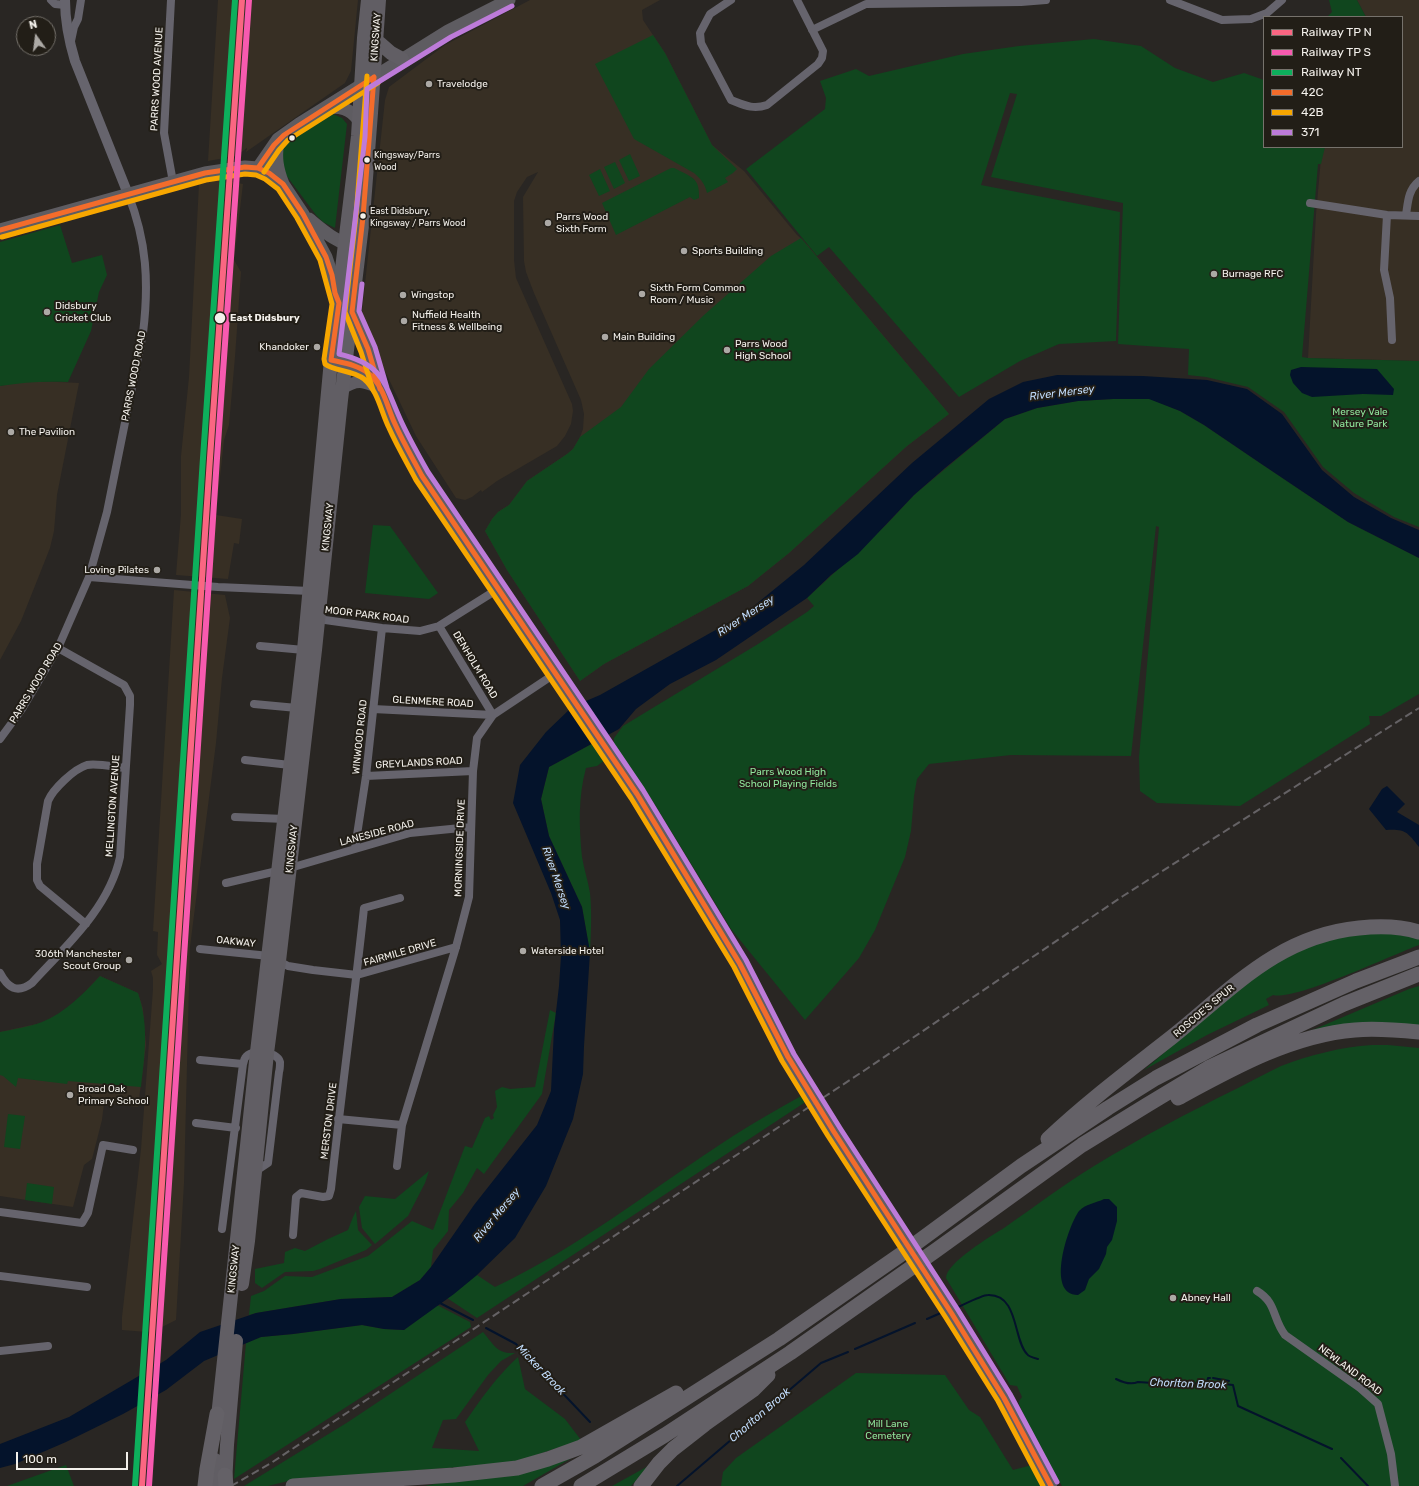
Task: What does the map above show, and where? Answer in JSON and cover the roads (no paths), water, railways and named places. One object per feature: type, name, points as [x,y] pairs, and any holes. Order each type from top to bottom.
[{"type":"highway","name":"KINGSWAY","points":[[284,869],[285,819],[290,765],[304,650],[331,360],[358,121],[368,0]]},
{"type":"highway","name":"KINGSWAY","points":[[218,1484],[227,1380],[262,1052],[284,869],[318,619],[342,390],[359,248],[379,0]]},
{"type":"highway","points":[[375,39],[391,53],[402,59]]},
{"type":"highway","name":"ROSCOE'S SPUR","points":[[1021,1166],[1072,1116],[1236,984],[1273,957],[1290,947],[1311,938],[1333,932],[1373,926],[1416,931]]},
{"type":"highway","points":[[542,1486],[595,1456],[779,1338],[900,1255],[1021,1166],[1156,1078],[1257,1025],[1356,981],[1419,957]]},
{"type":"highway","points":[[581,1486],[665,1435],[790,1353],[1082,1145],[1210,1067],[1344,1004],[1419,974]]},
{"type":"highway","points":[[1082,1145],[1154,1110],[1220,1075],[1289,1045],[1326,1035],[1356,1030],[1398,1030],[1419,1032]]},
{"type":"highway","points":[[293,1486],[484,1472],[518,1468],[548,1459],[581,1447],[726,1364],[779,1338]]},
{"type":"highway","points":[[641,1486],[652,1471],[673,1449],[753,1390],[790,1353]]},
{"type":"highway","name":"KINGSWAY","points":[[217,1414],[227,1380]]},
{"type":"highway","points":[[217,1414],[218,1484]]},
{"type":"main road","points":[[258,168],[278,140],[324,108],[448,31],[508,0]]},
{"type":"main road","points":[[324,108],[337,106],[347,109],[358,121]]},
{"type":"main road","points":[[278,140],[276,157],[277,168],[283,184],[303,214],[326,257],[332,275],[338,303]]},
{"type":"main road","points":[[0,230],[206,173],[245,167],[258,168],[269,173],[283,184]]},
{"type":"main road","points":[[303,214],[328,235],[345,245],[359,248]]},
{"type":"main road","points":[[352,312],[368,349],[378,379],[379,388]]},
{"type":"main road","points":[[331,360],[363,369],[373,378],[379,388],[395,426],[422,476],[637,794],[736,958],[788,1057],[932,1282],[1004,1398],[1044,1474],[1052,1486]]},
{"type":"main road","points":[[342,390],[352,383],[361,382],[379,388]]},
{"type":"street","points":[[51,0],[55,4],[65,2]]},
{"type":"street","points":[[70,43],[78,20],[81,0]]},
{"type":"street","name":"PARRS WOOD AVENUE","points":[[171,0],[164,133],[173,182]]},
{"type":"street","points":[[731,0],[710,14],[700,33],[701,43],[730,100],[748,107],[758,108],[767,105],[818,64],[822,58],[823,51],[797,0]]},
{"type":"street","points":[[812,30],[866,4],[1046,0]]},
{"type":"street","points":[[1170,0],[1222,20],[1251,19],[1267,13],[1282,0]]},
{"type":"street","name":"PARRS WOOD ROAD","points":[[0,739],[22,710],[58,648],[89,577],[99,544],[108,505],[142,333],[145,310],[145,255],[137,216],[75,61],[70,43],[65,2]]},
{"type":"street","points":[[1406,215],[1409,194],[1414,185],[1419,181]]},
{"type":"street","points":[[1310,203],[1386,215],[1419,216]]},
{"type":"street","points":[[1386,215],[1384,270],[1390,298],[1392,340]]},
{"type":"street","points":[[89,577],[218,587],[310,591]]},
{"type":"street","name":"MOOR PARK ROAD","points":[[318,619],[382,628],[420,631],[439,626],[498,588]]},
{"type":"street","name":"DENHOLM ROAD","points":[[439,626],[493,715]]},
{"type":"street","name":"WINWOOD ROAD","points":[[355,848],[366,776],[382,628]]},
{"type":"street","points":[[260,646],[304,650]]},
{"type":"street","name":"MELLINGTON AVENUE","points":[[0,973],[5,982],[11,987],[17,989],[25,988],[32,983],[86,924],[112,883],[118,869],[130,696],[124,685],[58,648]]},
{"type":"street","name":"MORNINGSIDE DRIVE","points":[[397,1166],[402,1125],[456,947],[469,897],[473,771],[477,738],[493,715],[556,673]]},
{"type":"street","points":[[254,704],[297,708]]},
{"type":"street","name":"GLENMERE ROAD","points":[[373,709],[493,715]]},
{"type":"street","points":[[245,760],[290,765]]},
{"type":"street","points":[[86,924],[40,886],[37,880],[37,864],[48,801],[57,787],[80,768],[88,765],[125,768]]},
{"type":"street","name":"GREYLANDS ROAD","points":[[366,776],[473,771]]},
{"type":"street","points":[[235,817],[285,819]]},
{"type":"street","name":"LANESIDE ROAD","points":[[226,883],[284,869],[410,833],[471,827]]},
{"type":"street","name":"MERSTON DRIVE","points":[[293,1235],[296,1197],[301,1193],[323,1197],[329,1196],[331,1189],[338,1119],[357,976],[364,908],[400,898]]},
{"type":"street","name":"FAIRMILE DRIVE","points":[[274,958],[288,966],[357,976],[456,947]]},
{"type":"street","name":"OAKWAY","points":[[200,949],[274,958]]},
{"type":"street","points":[[222,1229],[243,1064],[245,1057],[251,1053],[262,1052],[276,1057],[280,1062],[280,1072],[268,1163],[264,1167],[250,1168]]},
{"type":"street","points":[[200,1060],[243,1064]]},
{"type":"street","points":[[338,1119],[402,1125]]},
{"type":"street","points":[[196,1123],[236,1128]]},
{"type":"street","points":[[0,1212],[82,1223],[88,1213],[103,1145],[133,1150]]},
{"type":"street","points":[[0,1276],[87,1286]]},
{"type":"street","name":"NEWLAND ROAD","points":[[1257,1291],[1271,1304],[1278,1324],[1285,1335],[1360,1388],[1378,1404],[1391,1454],[1395,1486]]},
{"type":"street","points":[[0,1351],[48,1346]]},
{"type":"water","points":[[1301,367],[1377,369],[1394,389],[1393,395],[1363,394],[1312,397],[1302,393],[1293,383],[1290,375],[1291,370]]},
{"type":"water","name":"River Mersey","points":[[1057,375],[1143,376],[1207,380],[1247,389],[1282,414],[1322,470],[1354,497],[1391,518],[1419,530],[1419,558],[1348,522],[1204,425],[1180,411],[1149,399],[1078,401],[1037,408],[1005,419],[914,495],[858,554],[831,575],[807,598],[716,660],[670,684],[636,709],[619,729],[549,767],[541,799],[549,836],[582,907],[590,952],[583,1074],[573,1119],[546,1186],[515,1238],[477,1275],[454,1294],[404,1330],[384,1329],[362,1325],[261,1337],[204,1361],[166,1390],[123,1414],[66,1442],[15,1464],[0,1468],[0,1444],[69,1417],[166,1360],[200,1332],[256,1313],[341,1299],[392,1297],[420,1280],[431,1267],[474,1205],[537,1125],[551,1091],[554,1029],[561,956],[560,920],[551,893],[513,803],[520,765],[546,732],[572,707],[600,695],[744,614],[804,565],[912,463],[989,399],[1023,382]]},
{"type":"water","points":[[1387,786],[1405,804],[1397,812],[1419,825],[1419,847],[1406,832],[1386,830],[1369,809],[1382,789]]},
{"type":"water","points":[[1104,1199],[1109,1199],[1117,1207],[1117,1221],[1112,1240],[1107,1247],[1106,1254],[1099,1269],[1089,1279],[1085,1290],[1078,1295],[1068,1292],[1063,1284],[1061,1272],[1062,1259],[1065,1244],[1074,1219],[1079,1211],[1087,1205]]},
{"type":"waterway","name":"Chorlton Brook","points":[[956,1308],[985,1295],[998,1297],[1005,1302],[1010,1310],[1019,1339],[1027,1354],[1038,1359]]},
{"type":"waterway","name":"Micker Brook","points":[[438,1302],[473,1320]]},
{"type":"waterway","name":"Chorlton Brook","points":[[927,1319],[943,1312]]},
{"type":"waterway","name":"Chorlton Brook","points":[[855,1349],[915,1323]]},
{"type":"waterway","name":"Micker Brook","points":[[486,1328],[516,1344],[590,1422]]},
{"type":"waterway","name":"Chorlton Brook","points":[[677,1486],[821,1363],[848,1352]]},
{"type":"waterway","name":"Chorlton Brook","points":[[1207,1382],[1208,1378],[1210,1378]]},
{"type":"waterway","points":[[1213,1378],[1229,1381]]},
{"type":"waterway","name":"Chorlton Brook","points":[[1116,1379],[1130,1383],[1138,1382],[1183,1385],[1207,1382],[1233,1385],[1238,1406],[1332,1449]]},
{"type":"waterway","name":"Chorlton Brook","points":[[1341,1458],[1368,1486]]},
{"type":"railway","points":[[231,1486],[271,1463],[868,1068],[1123,896],[1419,708]]},
{"type":"rail line","name":"NT","points":[[135,1486],[235,0]]},
{"type":"place","name":"Travelodge","points":[[429,84]]},
{"type":"place","name":"Kingsway/Parrs Wood","points":[[367,160]]},
{"type":"place","name":"East Didsbury, Kingsway / Parrs Wood","points":[[363,216]]},
{"type":"place","name":"Parrs Wood Sixth Form","points":[[548,223]]},
{"type":"place","name":"Sports Building","points":[[684,251]]},
{"type":"place","name":"Burnage RFC","points":[[1214,274]]},
{"type":"place","name":"Sixth Form Common Room / Music","points":[[642,294]]},
{"type":"place","name":"Wingstop","points":[[403,295]]},
{"type":"place","name":"Didsbury Cricket Club","points":[[47,312]]},
{"type":"place","name":"East Didsbury","points":[[220,318]]},
{"type":"place","name":"Nuffield Health Fitness & Wellbeing","points":[[404,321]]},
{"type":"place","name":"Main Building","points":[[605,337]]},
{"type":"place","name":"Khandoker","points":[[317,347]]},
{"type":"place","name":"Parrs Wood High School","points":[[727,350]]},
{"type":"place","name":"The Pavilion","points":[[11,432]]},
{"type":"place","name":"Loving Pilates","points":[[157,570]]},
{"type":"place","name":"Waterside Hotel","points":[[523,951]]},
{"type":"place","name":"306th Manchester Scout Group","points":[[129,960]]},
{"type":"place","name":"Broad Oak Primary School","points":[[70,1095]]},
{"type":"place","name":"Abney Hall","points":[[1173,1298]]},
{"type":"park label","name":"Mersey Vale Nature Park","points":[[1360,418]]},
{"type":"park label","name":"Parrs Wood High School Playing Fields","points":[[788,778]]},
{"type":"park label","name":"Mill Lane Cemetery","points":[[888,1430]]}]
